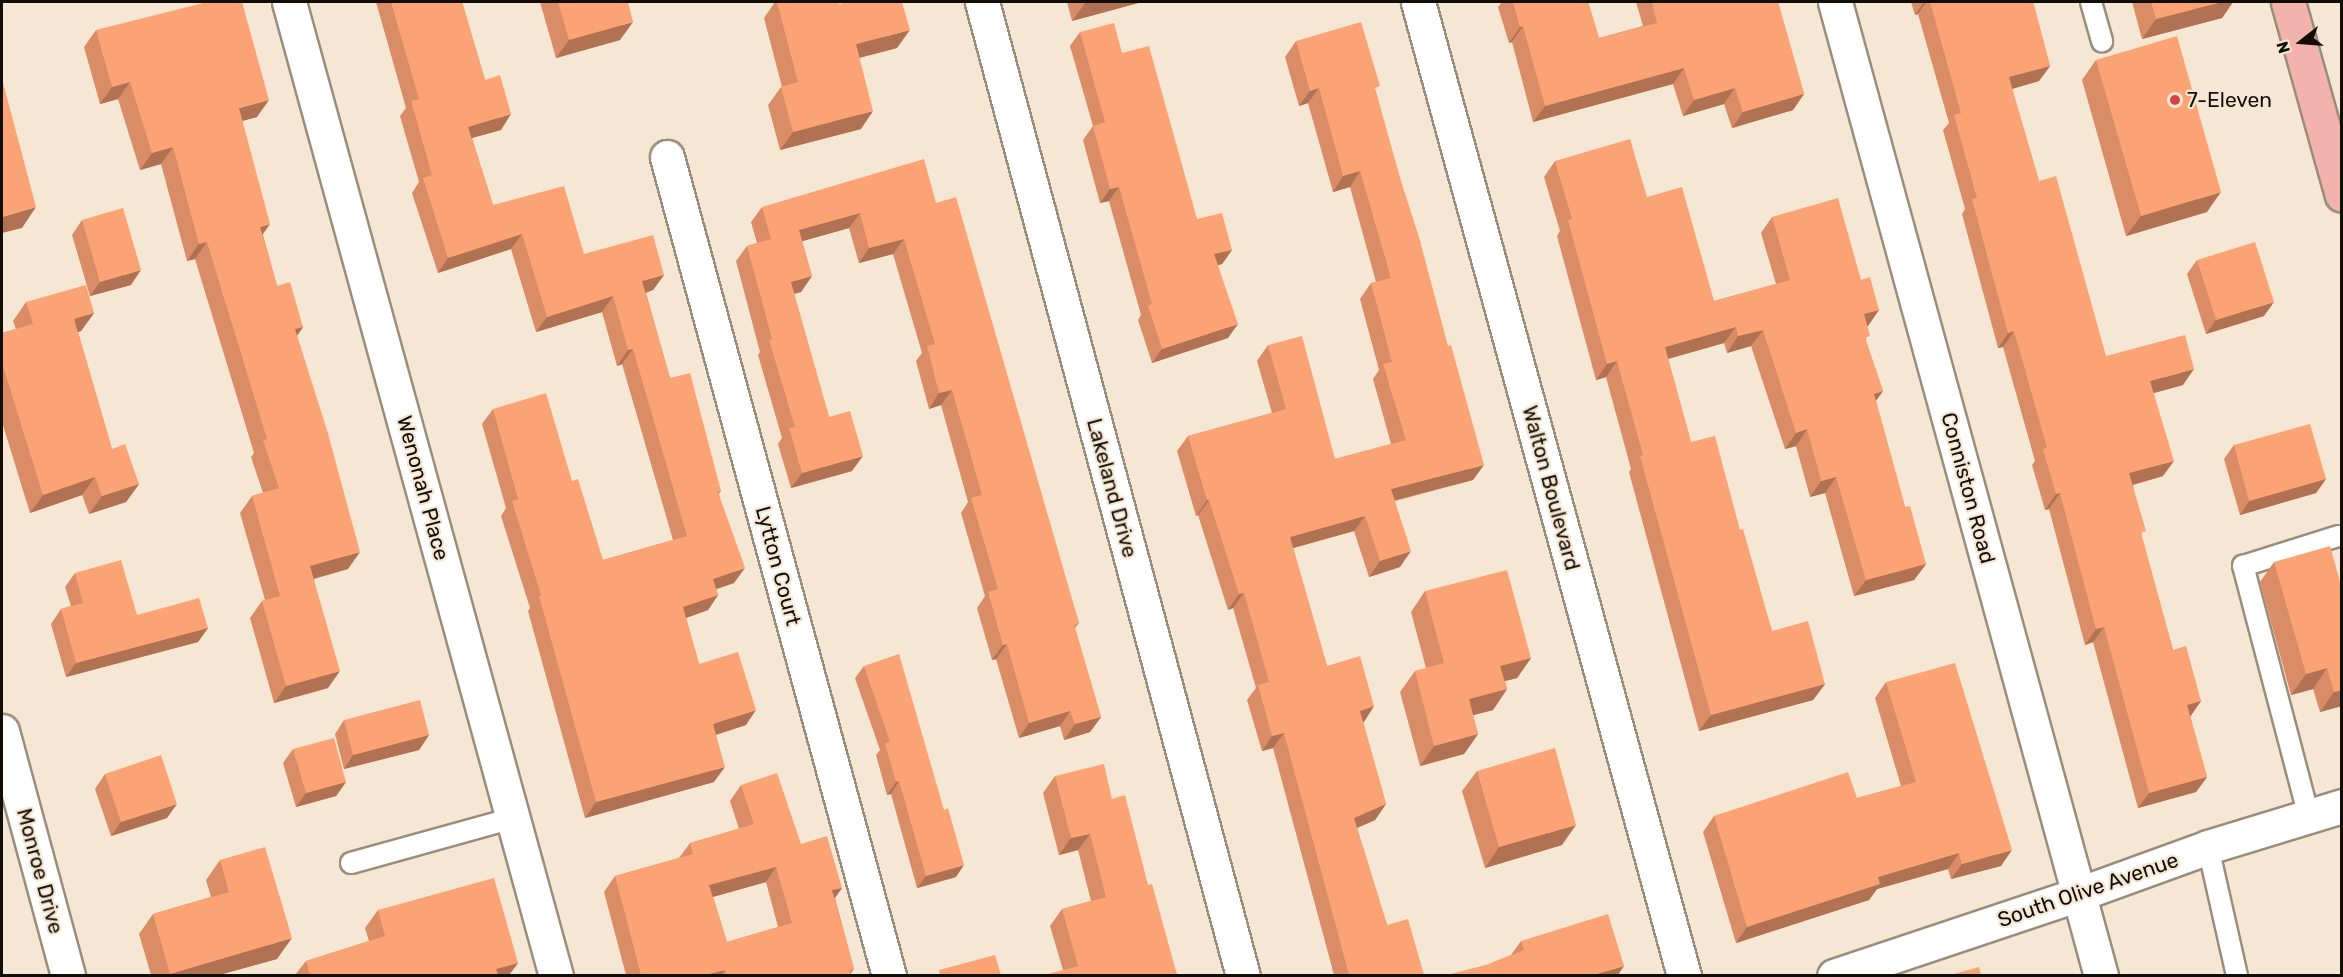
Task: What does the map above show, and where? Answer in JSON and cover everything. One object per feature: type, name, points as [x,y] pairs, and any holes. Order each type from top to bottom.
[{"type":"main road","points":[[2288,2],[2340,183]]},
{"type":"street","name":"Wenonah Place","points":[[289,2],[556,975]]},
{"type":"street","name":"Lakeland Drive","points":[[982,2],[1243,975]]},
{"type":"street","name":"Walton Boulevard","points":[[1418,2],[1684,975]]},
{"type":"street","name":"Conniston Road","points":[[1835,2],[2101,975]]},
{"type":"street","name":"Lytton Court","points":[[667,157],[889,975]]},
{"type":"street","name":"Monroe Drive","points":[[2,731],[68,975]]},
{"type":"street","name":"South Olive Avenue","points":[[1834,975],[2079,894],[2208,847],[2342,806]]},
{"type":"lane","points":[[2091,2],[2102,41]]},
{"type":"lane","points":[[2309,817],[2243,566],[2340,537]]},
{"type":"lane","points":[[351,863],[513,818]]},
{"type":"lane","points":[[2208,847],[2237,975]]},
{"type":"building","points":[[207,2],[242,2],[269,100],[239,108],[270,224],[260,227],[277,286],[290,282],[303,327],[295,329],[327,430],[360,552],[310,566],[340,671],[286,686],[262,601],[280,596],[252,496],[279,488],[263,440],[267,439],[207,242],[199,244],[173,147],[152,153],[130,82],[112,87],[96,30]]},
{"type":"building","points":[[391,2],[462,2],[485,80],[500,75],[511,114],[468,127],[493,205],[564,186],[584,254],[653,235],[664,275],[642,281],[670,378],[690,373],[721,491],[718,492],[745,568],[713,579],[718,595],[683,607],[699,664],[738,652],[756,710],[713,724],[725,767],[596,802],[539,596],[541,595],[512,501],[518,499],[493,409],[546,393],[572,481],[578,479],[603,560],[687,536],[633,349],[628,350],[613,296],[547,317],[522,234],[448,258],[423,178],[432,175],[411,101],[419,99]]},
{"type":"building","points":[[558,2],[628,2],[633,22],[569,40]]},
{"type":"building","points":[[777,2],[838,2],[839,4],[902,2],[910,30],[856,44],[873,111],[793,132],[781,87],[798,82]]},
{"type":"building","points":[[1513,2],[1588,2],[1599,38],[1657,23],[1652,2],[1778,2],[1804,94],[1743,112],[1735,88],[1694,100],[1684,68],[1545,106],[1523,26],[1520,27]]},
{"type":"building","points":[[1930,2],[2033,2],[2050,66],[2009,77],[2039,181],[2056,176],[2106,356],[2185,335],[2194,369],[2150,381],[2174,461],[2129,473],[2146,531],[2141,533],[2173,650],[2186,646],[2201,701],[2187,705],[2207,777],[2149,793],[2104,627],[2096,629],[2060,493],[2056,494],[2043,449],[2047,448],[2014,331],[2008,333],[1972,199],[1977,198],[1954,115],[1961,113]]},
{"type":"building","points":[[2151,2],[2222,2],[2156,19]]},
{"type":"building","points":[[1361,22],[1380,86],[1375,88],[1484,465],[1391,489],[1411,551],[1380,561],[1365,516],[1290,537],[1327,666],[1360,656],[1374,706],[1360,711],[1386,804],[1354,818],[1387,925],[1408,919],[1424,975],[1349,975],[1284,733],[1272,736],[1258,685],[1269,682],[1244,593],[1239,594],[1188,436],[1286,409],[1268,345],[1302,336],[1335,459],[1406,440],[1383,364],[1392,362],[1371,283],[1391,278],[1360,171],[1343,176],[1319,88],[1310,91],[1296,41]]},
{"type":"building","points":[[1114,23],[1122,53],[1149,46],[1197,219],[1222,213],[1232,250],[1214,254],[1238,324],[1162,349],[1148,306],[1152,304],[1119,187],[1110,189],[1093,126],[1105,122],[1080,32]]},
{"type":"building","points":[[2177,36],[2221,192],[2141,216],[2096,60]]},
{"type":"building","points":[[2,79],[36,207],[2,217]]},
{"type":"building","points":[[1630,139],[1647,197],[1682,187],[1714,301],[1790,280],[1772,217],[1838,198],[1861,280],[1870,277],[1879,310],[1864,314],[1870,336],[1865,338],[1883,391],[1874,394],[1905,507],[1910,506],[1926,564],[1866,580],[1836,477],[1821,481],[1807,429],[1796,433],[1763,330],[1738,336],[1736,327],[1665,347],[1691,442],[1715,436],[1740,530],[1743,529],[1772,631],[1808,621],[1825,684],[1711,715],[1640,456],[1643,455],[1617,361],[1607,364],[1568,220],[1572,219],[1555,161]]},
{"type":"building","points":[[924,159],[936,203],[956,197],[1079,623],[1074,625],[1101,717],[1075,724],[1070,711],[1029,723],[1007,644],[1003,645],[988,592],[998,589],[971,498],[982,495],[952,390],[939,393],[927,346],[935,344],[904,239],[869,248],[860,213],[799,230],[812,276],[791,282],[829,417],[850,411],[863,456],[802,473],[789,428],[795,427],[769,340],[772,339],[747,246],[771,239],[762,207]]},
{"type":"building","points":[[123,208],[141,270],[100,282],[82,220]]},
{"type":"building","points":[[2255,242],[2274,302],[2216,320],[2197,260]]},
{"type":"building","points":[[86,285],[94,313],[74,319],[112,449],[125,444],[139,484],[102,496],[95,477],[43,495],[2,363],[2,333],[33,324],[26,302]]},
{"type":"building","points":[[2310,424],[2326,479],[2249,501],[2234,445]]},
{"type":"building","points":[[2330,546],[2342,589],[2342,690],[2334,692],[2327,668],[2306,674],[2274,562]]},
{"type":"building","points":[[121,560],[137,615],[199,598],[208,628],[76,663],[61,609],[83,603],[75,573]]},
{"type":"building","points":[[1507,570],[1531,658],[1500,666],[1507,689],[1469,699],[1478,734],[1434,746],[1415,671],[1444,663],[1425,591]]},
{"type":"building","points":[[899,654],[944,810],[948,808],[964,865],[926,876],[899,781],[896,782],[885,743],[890,742],[864,666]]},
{"type":"building","points":[[1955,663],[2012,850],[1962,864],[1959,853],[1878,877],[1880,884],[1747,927],[1714,816],[1848,772],[1857,798],[1916,782],[1886,682]]},
{"type":"building","points":[[420,700],[429,735],[353,755],[344,720]]},
{"type":"building","points":[[334,738],[346,782],[306,793],[293,749]]},
{"type":"building","points":[[1555,748],[1576,825],[1499,847],[1477,771]]},
{"type":"building","points":[[161,755],[177,804],[121,822],[105,774]]},
{"type":"building","points":[[1104,764],[1112,799],[1125,795],[1148,885],[1152,884],[1177,975],[1044,975],[1078,966],[1062,909],[1106,897],[1090,834],[1071,838],[1055,776]]},
{"type":"building","points":[[777,773],[801,844],[827,836],[842,888],[832,890],[854,969],[849,971],[850,975],[727,975],[725,970],[705,975],[641,975],[615,876],[693,854],[690,843],[754,824],[741,785]],"holes":[[[776,867],[792,923],[727,942],[709,885]]]},
{"type":"building","points":[[265,847],[292,938],[170,974],[153,914],[229,892],[220,860]]},
{"type":"building","points":[[494,878],[518,963],[496,969],[498,975],[310,975],[306,961],[385,936],[378,910]]},
{"type":"building","points":[[1608,914],[1624,966],[1593,975],[1447,975],[1489,964],[1524,950],[1521,941]]},
{"type":"building","points":[[995,955],[1001,975],[940,975],[939,970]]},
{"type":"building","points":[[1979,967],[1981,975],[1950,975]]},
{"type":"place","name":"7-Eleven","points":[[2175,100]]}]
